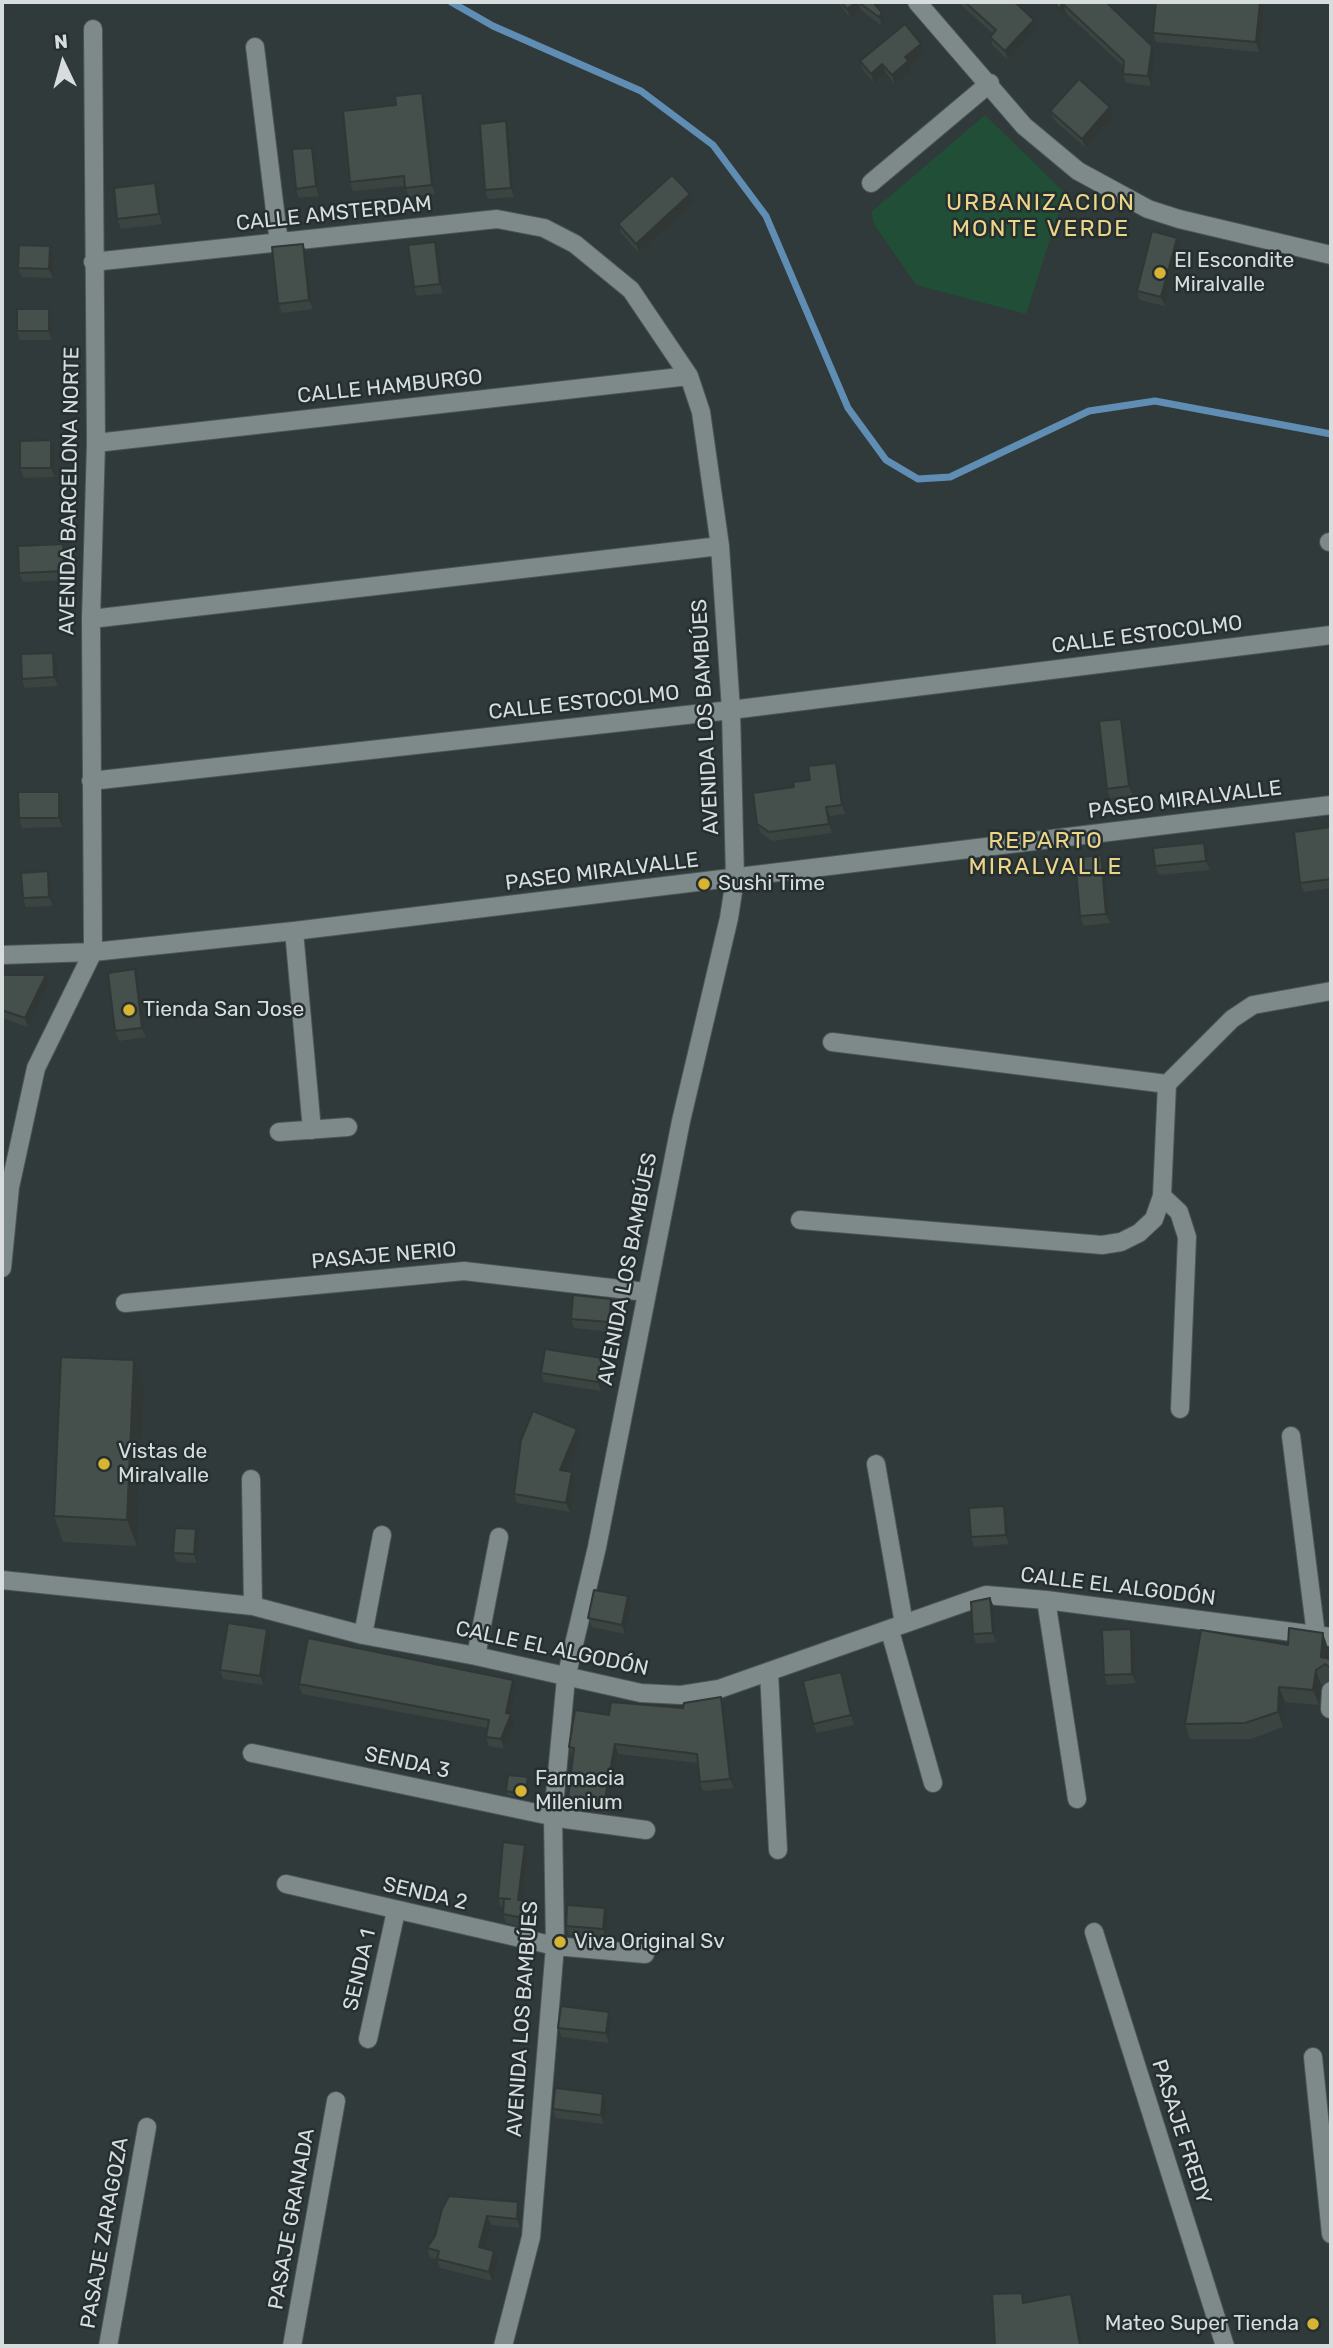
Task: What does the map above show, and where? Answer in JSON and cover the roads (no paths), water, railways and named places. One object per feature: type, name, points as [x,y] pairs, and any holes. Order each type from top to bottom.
[{"type":"street","points":[[917,2],[990,83],[1024,126],[1055,155],[1117,194],[1179,219],[1331,255]]},
{"type":"street","name":"AVENIDA BARCELONA NORTE","points":[[93,29],[96,443],[91,619],[93,952]]},
{"type":"street","points":[[255,47],[279,243]]},
{"type":"street","points":[[871,183],[990,83]]},
{"type":"street","name":"CALLE AMSTERDAM","points":[[93,262],[497,219],[544,228],[575,244]]},
{"type":"street","name":"AVENIDA LOS BAMBÚES","points":[[503,2346],[531,2237],[555,1946],[553,1817],[566,1678],[597,1547],[681,1121],[729,918],[735,879],[732,710],[720,546],[701,412],[689,376],[631,290],[575,244]]},
{"type":"street","name":"CALLE HAMBURGO","points":[[96,443],[689,376]]},
{"type":"street","points":[[91,619],[720,546]]},
{"type":"street","name":"CALLE ESTOCOLMO","points":[[91,781],[732,710],[1331,635]]},
{"type":"street","name":"PASEO MIRALVALLE","points":[[2,955],[93,952],[294,931],[1331,805]]},
{"type":"street","points":[[294,931],[312,1130]]},
{"type":"street","points":[[2,1268],[10,1187],[36,1068],[93,952]]},
{"type":"street","points":[[800,1220],[1102,1245],[1121,1242],[1139,1233],[1154,1219],[1162,1196],[1167,1084],[1232,1018],[1253,1005],[1331,991]]},
{"type":"street","points":[[832,1042],[1167,1084]]},
{"type":"street","points":[[279,1132],[348,1127]]},
{"type":"street","points":[[1162,1196],[1179,1212],[1187,1237],[1181,1409]]},
{"type":"street","name":"PASAJE NERIO","points":[[125,1303],[464,1271],[646,1292]]},
{"type":"street","points":[[1292,1436],[1324,1636]]},
{"type":"street","points":[[876,1464],[897,1627],[933,1783]]},
{"type":"street","points":[[251,1479],[253,1606]]},
{"type":"street","points":[[363,1635],[382,1535]]},
{"type":"street","points":[[476,1656],[499,1537]]},
{"type":"street","name":"CALLE EL ALGODÓN","points":[[2,1580],[253,1606],[363,1635],[476,1656],[566,1678],[641,1693],[681,1695],[719,1689],[986,1595],[1046,1600],[1324,1636]]},
{"type":"street","points":[[1046,1600],[1077,1799]]},
{"type":"street","points":[[769,1672],[778,1850]]},
{"type":"street","name":"SENDA 3","points":[[252,1753],[553,1817],[646,1830]]},
{"type":"street","name":"SENDA 2","points":[[286,1884],[555,1946],[646,1954]]},
{"type":"street","name":"SENDA 1","points":[[368,2039],[396,1911]]},
{"type":"street","name":"PASAJE FREDY","points":[[1094,1932],[1225,2346]]},
{"type":"street","points":[[1313,2057],[1331,2234]]},
{"type":"street","name":"PASAJE GRANADA","points":[[292,2346],[336,2101]]},
{"type":"street","name":"PASAJE ZARAGOZA","points":[[108,2346],[147,2127]]},
{"type":"waterway","points":[[451,2],[493,26],[641,91],[713,145],[766,216],[848,408],[886,460],[918,479],[950,477],[1089,411],[1155,401],[1331,434]]},
{"type":"place","name":"El Escondite Miralvalle","points":[[1160,273]]},
{"type":"place","name":"Sushi Time","points":[[704,884]]},
{"type":"place","name":"Tienda San Jose","points":[[129,1010]]},
{"type":"place","name":"Vistas de Miralvalle","points":[[104,1464]]},
{"type":"place","name":"Farmacia Milenium","points":[[521,1791]]},
{"type":"place","name":"Viva Original Sv","points":[[560,1942]]},
{"type":"place","name":"Mateo Super Tienda","points":[[1313,2324]]},
{"type":"district","name":"URBANIZACION MONTE VERDE","points":[[1041,216]]},
{"type":"district","name":"REPARTO MIRALVALLE","points":[[1046,854]]}]
